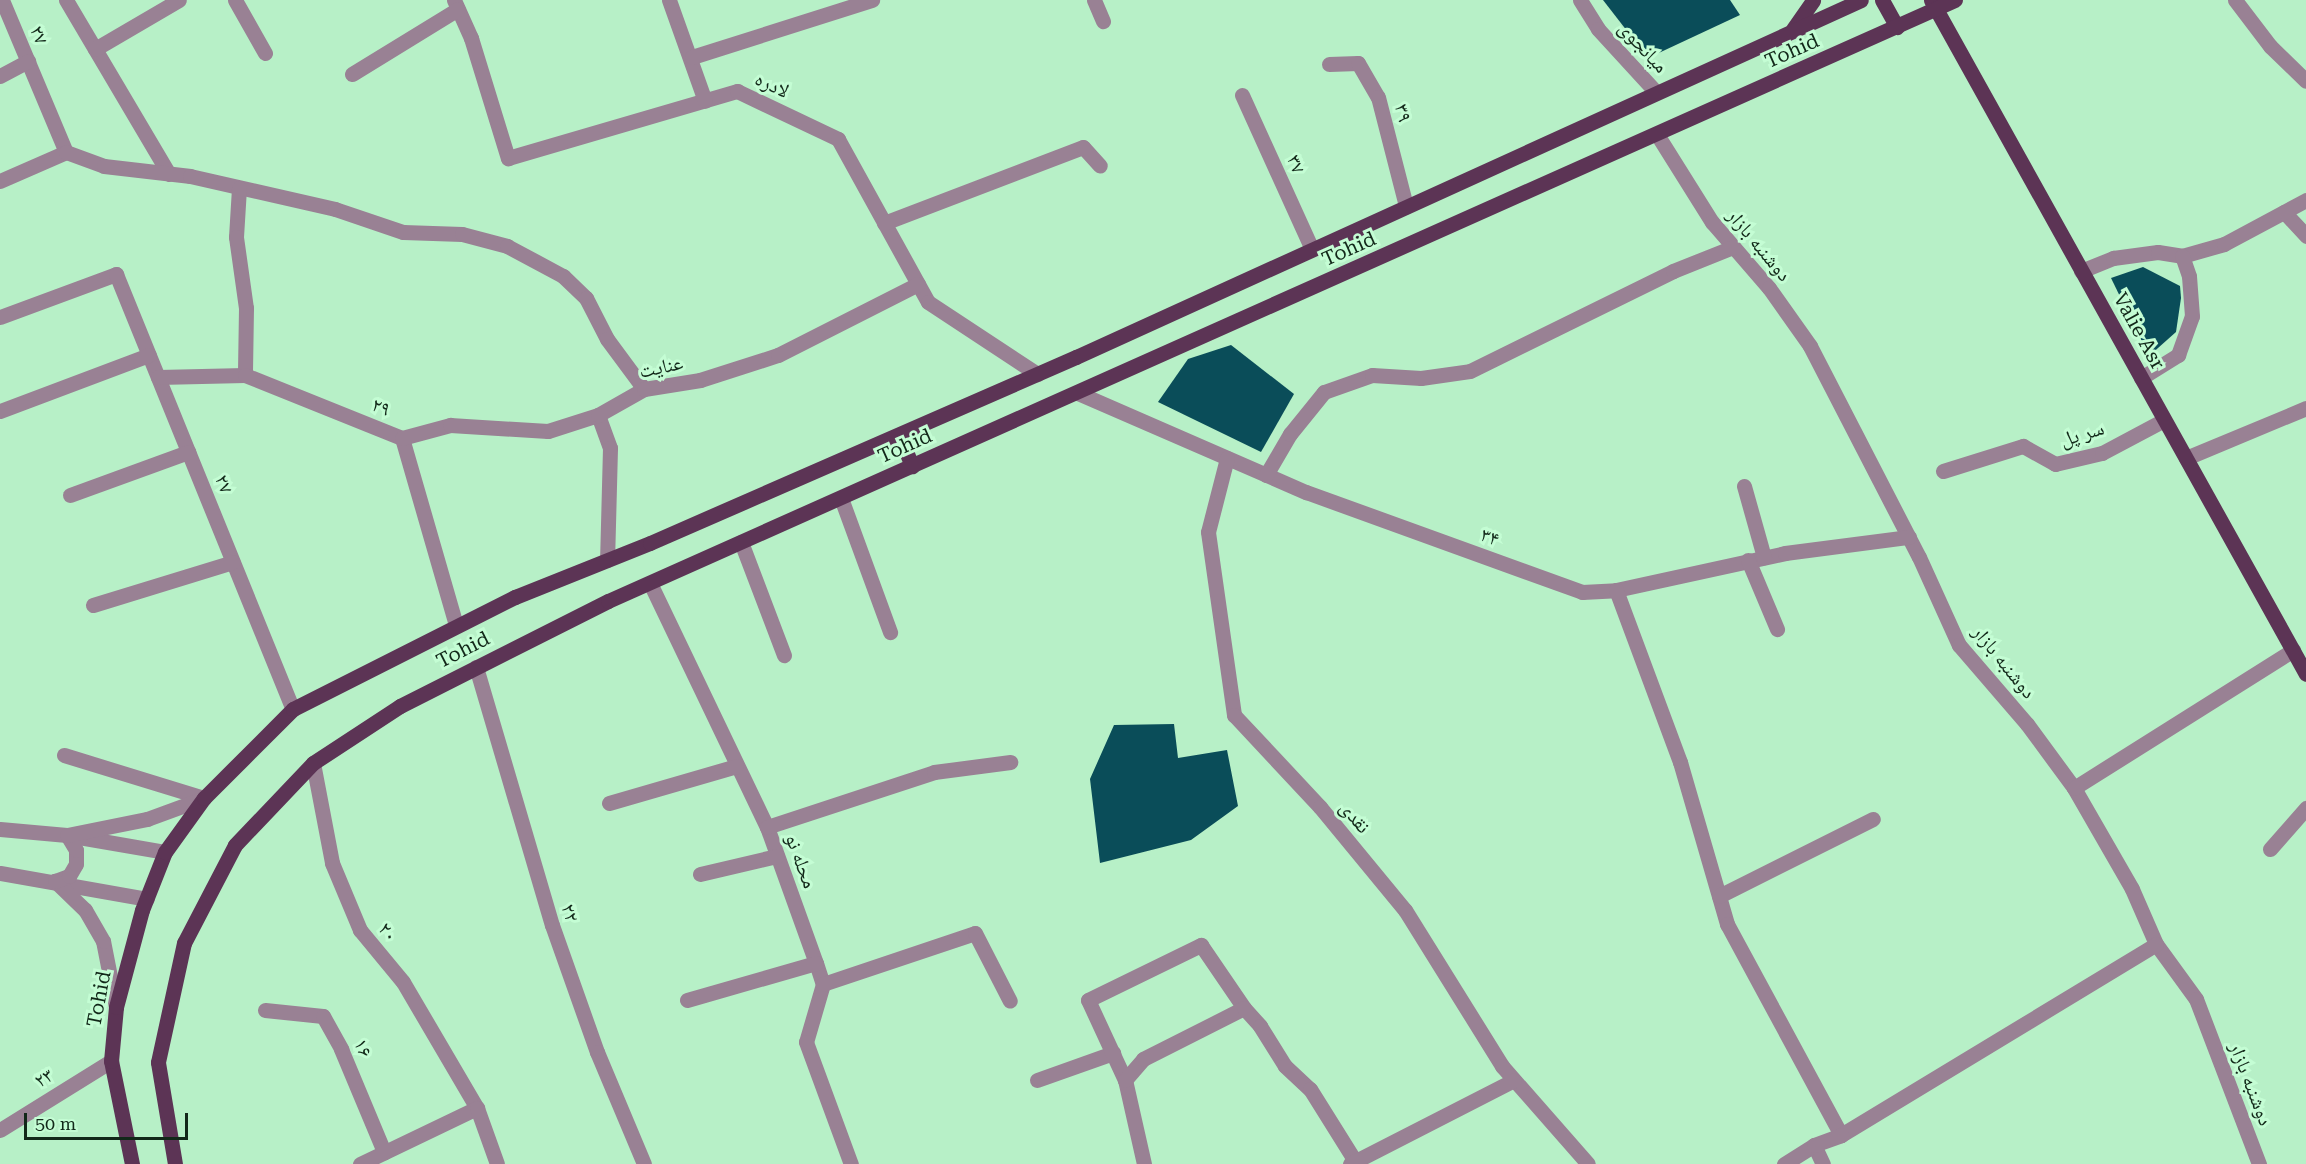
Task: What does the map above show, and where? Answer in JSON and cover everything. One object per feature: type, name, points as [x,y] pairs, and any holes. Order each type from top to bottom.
[{"type":"main road","points":[[1790,33],[1813,0]]},
{"type":"main road","name":"Tohid","points":[[132,1164],[111,1061],[116,1007],[147,899],[165,852],[204,798],[293,710],[456,625],[899,435],[1861,0]]},
{"type":"main road","points":[[1882,0],[1897,27]]},
{"type":"main road","name":"Tohid","points":[[175,1164],[158,1062],[184,943],[235,845],[313,763],[400,705],[650,583],[1658,136],[1897,27],[1933,4],[1955,0]]},
{"type":"main road","name":"Valie Asr","points":[[1933,4],[2306,674]]},
{"type":"main road","points":[[899,435],[912,466]]},
{"type":"street","name":"۲۷","points":[[2,0],[66,152]]},
{"type":"street","points":[[66,0],[169,174]]},
{"type":"street","points":[[95,49],[179,0]]},
{"type":"street","points":[[235,0],[265,53]]},
{"type":"street","points":[[669,0],[692,57],[705,101]]},
{"type":"street","points":[[692,57],[872,0]]},
{"type":"street","points":[[1094,0],[1103,21]]},
{"type":"street","name":"میانجوی","points":[[1580,0],[1598,29],[1656,92]]},
{"type":"street","points":[[2235,0],[2270,46],[2306,81]]},
{"type":"street","points":[[352,74],[456,5]]},
{"type":"street","name":"لادره","points":[[456,5],[471,38],[508,158],[737,91],[838,139],[928,302],[1036,374]]},
{"type":"street","points":[[0,76],[28,62]]},
{"type":"street","name":"۳۹","points":[[1329,64],[1358,63],[1378,97],[1406,206]]},
{"type":"street","name":"۳۷","points":[[1242,95],[1312,249]]},
{"type":"street","name":"دوشنبه بازار","points":[[1658,136],[1712,222],[1769,288],[1810,346],[1909,537],[1959,645],[2027,724],[2074,788],[2132,889],[2156,944],[2196,999],[2259,1164]]},
{"type":"street","points":[[884,223],[1083,147],[1100,166]]},
{"type":"street","points":[[0,181],[66,152],[104,165],[169,174],[335,209],[403,232],[462,234],[507,246],[563,276],[586,298],[607,339],[644,389]]},
{"type":"street","points":[[239,188],[236,237],[246,308],[245,375]]},
{"type":"street","points":[[2081,271],[2113,258],[2158,252],[2182,256],[2224,244],[2306,200]]},
{"type":"street","points":[[2284,212],[2306,236]]},
{"type":"street","points":[[1266,475],[1290,434],[1324,392],[1372,375],[1421,378],[1470,371],[1673,271],[1733,247]]},
{"type":"street","points":[[2141,378],[2178,355],[2192,316],[2189,276],[2182,256]]},
{"type":"street","name":"۲۷","points":[[0,317],[116,274],[293,710]]},
{"type":"street","name":"عنایت","points":[[402,438],[450,425],[548,431],[598,415],[644,389],[700,380],[778,355],[918,284]]},
{"type":"street","points":[[0,411],[149,355]]},
{"type":"street","name":"۲۹","points":[[158,377],[245,375],[402,438],[456,625]]},
{"type":"street","name":"۳۴","points":[[1078,393],[1266,475],[1582,592],[1616,590],[1764,557],[1909,537]]},
{"type":"street","points":[[2186,458],[2306,408]]},
{"type":"street","points":[[598,415],[610,448],[607,560]]},
{"type":"street","name":"سر پل","points":[[1943,471],[2023,446],[2055,464],[2102,453],[2164,420]]},
{"type":"street","points":[[70,495],[188,452]]},
{"type":"street","name":"نقدی","points":[[1227,458],[1208,531],[1234,715],[1320,807],[1405,910],[1514,1080],[1588,1164]]},
{"type":"street","points":[[1744,486],[1764,557]]},
{"type":"street","points":[[841,498],[890,632]]},
{"type":"street","points":[[741,542],[784,655]]},
{"type":"street","points":[[1748,560],[1777,629]]},
{"type":"street","points":[[93,605],[233,562]]},
{"type":"street","name":"محله نو","points":[[650,583],[767,827],[823,984]]},
{"type":"street","points":[[1616,590],[1680,762],[1727,924],[1841,1135]]},
{"type":"street","points":[[2074,788],[2293,650]]},
{"type":"street","name":"۲۲","points":[[476,667],[552,925],[597,1052],[644,1164]]},
{"type":"street","points":[[64,755],[204,798]]},
{"type":"street","points":[[767,827],[934,772],[1010,762]]},
{"type":"street","name":"۲۰","points":[[313,763],[332,863],[360,930],[403,982],[477,1108],[497,1164]]},
{"type":"street","points":[[609,803],[736,766]]},
{"type":"street","points":[[67,835],[147,819],[204,798]]},
{"type":"street","points":[[2270,849],[2306,808]]},
{"type":"street","points":[[1719,896],[1873,819]]},
{"type":"street","points":[[0,829],[67,835],[165,852]]},
{"type":"street","points":[[55,881],[69,876],[76,864],[76,850],[67,835]]},
{"type":"street","points":[[700,874],[777,856]]},
{"type":"street","points":[[0,873],[147,899]]},
{"type":"street","points":[[55,881],[85,910],[103,941],[116,1007]]},
{"type":"street","points":[[851,1164],[806,1042],[823,984],[975,933],[1010,1001]]},
{"type":"street","points":[[1784,1164],[1814,1145],[1841,1135],[2156,944]]},
{"type":"street","points":[[1144,1164],[1125,1080],[1088,1000],[1201,945],[1244,1008],[1260,1026],[1285,1066],[1310,1089],[1352,1163],[1514,1080]]},
{"type":"street","points":[[687,1000],[816,963]]},
{"type":"street","points":[[1125,1080],[1143,1059],[1244,1008]]},
{"type":"street","name":"۱۶","points":[[265,1010],[323,1016],[341,1049],[384,1152]]},
{"type":"street","points":[[1036,1080],[1113,1053]]},
{"type":"street","name":"۲۳","points":[[1,1129],[111,1061]]},
{"type":"street","points":[[360,1164],[477,1108]]},
{"type":"street","points":[[1814,1145],[1823,1164]]},
{"type":"building","points":[[1603,0],[1730,0],[1740,15],[1648,58]]},
{"type":"building","points":[[2143,267],[2180,286],[2181,298],[2176,332],[2149,356],[2111,278]]},
{"type":"building","points":[[1231,345],[1294,394],[1261,452],[1158,402],[1188,359]]},
{"type":"building","points":[[1174,724],[1178,758],[1227,750],[1238,806],[1191,840],[1100,863],[1090,779],[1114,725]]}]
